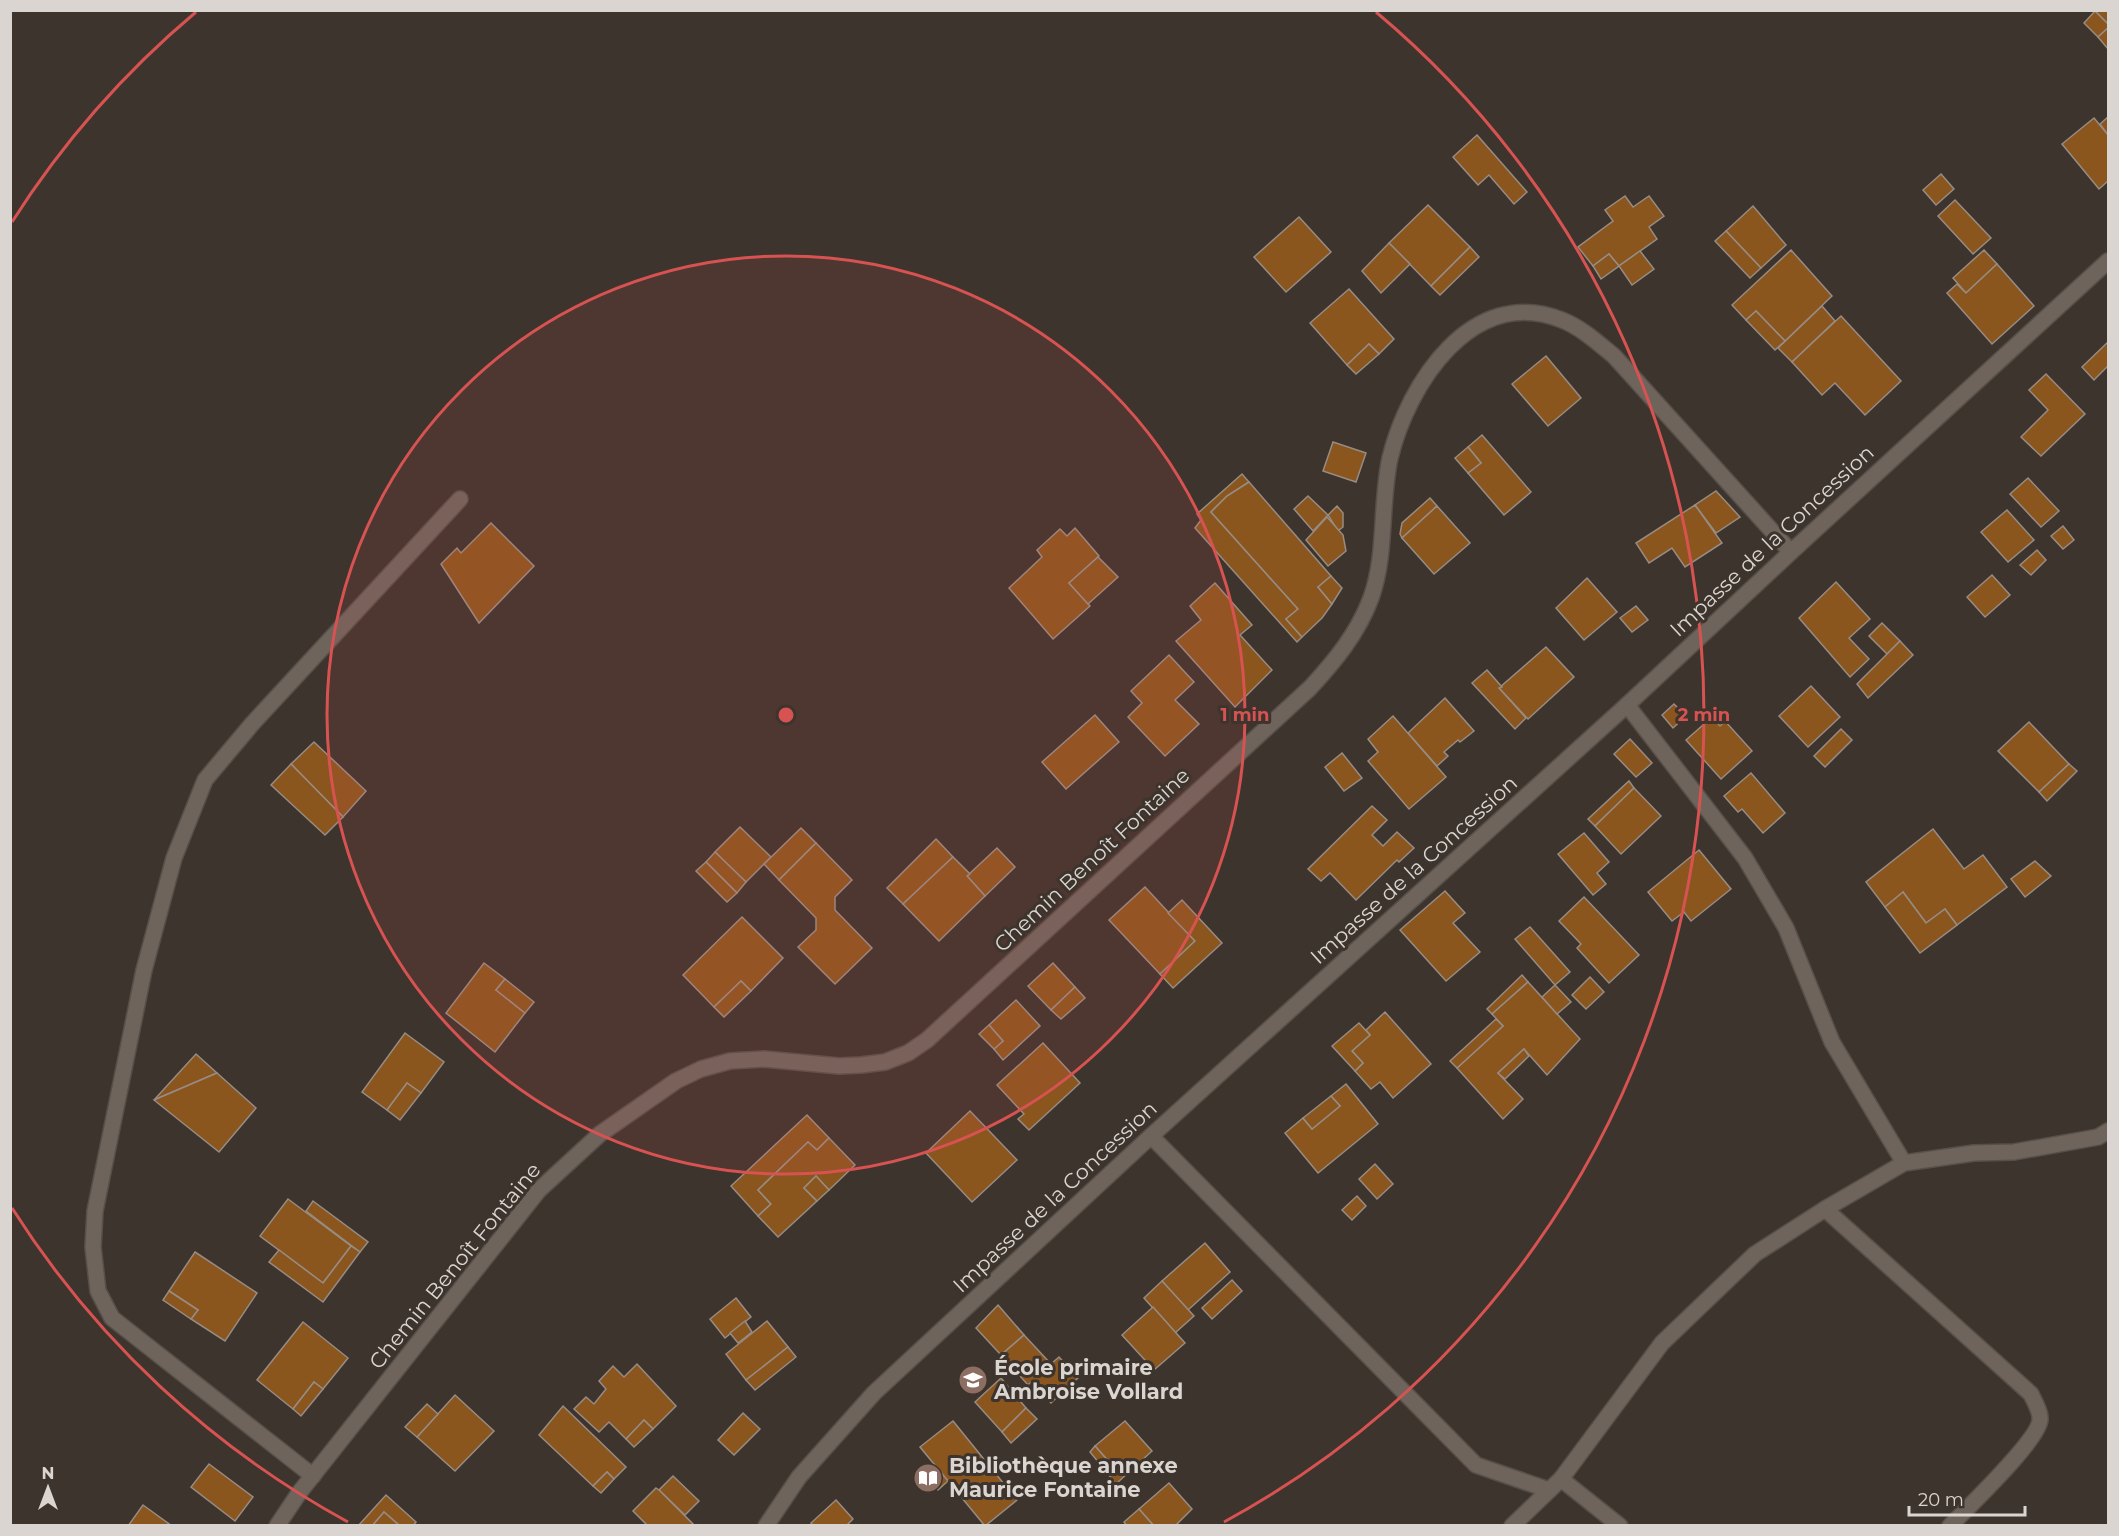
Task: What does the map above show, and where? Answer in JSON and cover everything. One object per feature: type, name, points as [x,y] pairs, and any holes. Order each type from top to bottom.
[{"type":"street","name":"Impasse de la Concession","points":[[766,1526],[800,1477],[874,1393],[1151,1136],[1627,705],[2109,261]]},
{"type":"street","name":"Chemin Benoît Fontaine","points":[[277,1526],[313,1476],[539,1190],[600,1134],[676,1081],[701,1069],[730,1061],[764,1059],[839,1066],[885,1062],[908,1053],[927,1040],[1310,688],[1337,659],[1357,629],[1371,597],[1380,563],[1390,461],[1403,416],[1413,396],[1437,360],[1450,345],[1468,331],[1494,318],[1523,313],[1562,320],[1588,334],[1614,357],[1791,552]]},
{"type":"street","points":[[313,1476],[112,1318],[98,1291],[93,1248],[95,1211],[144,970],[174,858],[205,780],[252,724],[460,499]]},
{"type":"street","points":[[1627,705],[1745,858],[1786,928],[1832,1042],[1904,1163]]},
{"type":"street","points":[[1512,1526],[1561,1479],[1662,1343],[1755,1254],[1825,1209],[1904,1163],[1974,1153],[2014,1152],[2098,1137],[2109,1131]]},
{"type":"street","points":[[1151,1136],[1476,1465],[1549,1490]]},
{"type":"street","points":[[1825,1209],[2031,1394],[2037,1405],[2040,1420],[2031,1439],[1950,1526]]},
{"type":"street","points":[[1561,1479],[1620,1526]]},
{"type":"building","points":[[2108,10],[2108,24],[2095,11]]},
{"type":"building","points":[[2095,11],[2108,24],[2108,28],[2098,37],[2084,23]]},
{"type":"building","points":[[2108,28],[2108,49],[2098,37]]},
{"type":"building","points":[[2108,117],[2108,135],[2100,124]]},
{"type":"building","points":[[2094,118],[2108,135],[2108,181],[2099,189],[2062,144]]},
{"type":"building","points":[[1477,135],[1527,192],[1514,204],[1489,175],[1478,185],[1453,157]]},
{"type":"building","points":[[1941,174],[1954,189],[1936,205],[1923,190]]},
{"type":"building","points":[[1625,196],[1633,207],[1649,196],[1664,216],[1649,227],[1657,239],[1619,266],[1609,254],[1593,266],[1578,247],[1613,221],[1605,210]]},
{"type":"building","points":[[1955,200],[1991,238],[1973,254],[1938,216]]},
{"type":"building","points":[[1428,205],[1470,247],[1431,286],[1389,243]]},
{"type":"building","points":[[1753,206],[1786,245],[1761,268],[1726,231]]},
{"type":"building","points":[[1299,217],[1331,252],[1286,292],[1254,257]]},
{"type":"building","points":[[1726,231],[1761,268],[1750,278],[1715,241]]},
{"type":"building","points":[[1389,243],[1410,264],[1381,293],[1362,271]]},
{"type":"building","points":[[1470,247],[1479,257],[1440,295],[1431,286]]},
{"type":"building","points":[[1791,250],[1832,296],[1785,341],[1756,311],[1746,320],[1732,305]]},
{"type":"building","points":[[1984,250],[1997,264],[1966,293],[1953,278]]},
{"type":"building","points":[[1640,251],[1654,269],[1632,285],[1619,266]]},
{"type":"building","points":[[1609,254],[1619,266],[1601,279],[1593,266]]},
{"type":"building","points":[[1997,264],[2034,306],[1992,344],[1947,293],[1957,284],[1966,293]]},
{"type":"building","points":[[1349,289],[1394,339],[1379,354],[1369,344],[1347,365],[1310,323]]},
{"type":"building","points":[[1822,306],[1835,321],[1792,362],[1778,348]]},
{"type":"building","points":[[1756,311],[1785,341],[1775,350],[1746,320]]},
{"type":"building","points":[[1841,316],[1901,381],[1865,415],[1835,383],[1822,395],[1792,362]]},
{"type":"building","points":[[2108,342],[2108,366],[2094,380],[2082,367]]},
{"type":"building","points":[[1369,344],[1379,354],[1356,374],[1347,365]]},
{"type":"building","points":[[1546,356],[1581,398],[1548,426],[1512,384]]},
{"type":"building","points":[[2046,374],[2085,414],[2041,456],[2021,437],[2048,410],[2029,390]]},
{"type":"building","points":[[1482,435],[1531,492],[1504,515],[1468,473],[1481,463],[1468,447]]},
{"type":"building","points":[[1333,442],[1366,453],[1356,482],[1323,471]]},
{"type":"building","points":[[1468,447],[1481,463],[1468,473],[1455,458]]},
{"type":"building","points":[[1242,474],[1249,482],[1227,496],[1211,512],[1298,609],[1286,619],[1302,637],[1297,642],[1195,528],[1201,520],[1197,514]]},
{"type":"building","points":[[2028,478],[2059,511],[2041,527],[2010,494]]},
{"type":"building","points":[[1249,482],[1331,576],[1318,587],[1332,604],[1322,618],[1302,637],[1286,619],[1298,609],[1211,512],[1227,496]]},
{"type":"building","points":[[1716,491],[1740,517],[1716,533],[1695,505]]},
{"type":"building","points":[[1308,496],[1328,515],[1313,531],[1294,509]]},
{"type":"building","points":[[1430,498],[1437,506],[1402,538],[1400,534],[1402,523]]},
{"type":"building","points":[[1695,505],[1722,543],[1685,567],[1672,548],[1649,563],[1636,543]]},
{"type":"building","points":[[1337,506],[1343,513],[1343,527],[1338,531],[1328,515]]},
{"type":"building","points":[[1437,506],[1470,543],[1434,574],[1402,538]]},
{"type":"building","points":[[2007,510],[2034,540],[2008,562],[1981,532]]},
{"type":"building","points":[[1327,517],[1343,535],[1346,551],[1328,566],[1306,540]]},
{"type":"building","points":[[491,523],[534,566],[479,623],[441,564],[457,548],[461,553]]},
{"type":"building","points":[[2063,526],[2074,540],[2063,549],[2051,536]]},
{"type":"building","points":[[1075,528],[1099,556],[1069,583],[1090,606],[1053,639],[1009,588],[1042,557],[1037,550],[1060,529],[1067,536]]},
{"type":"building","points":[[2037,550],[2046,560],[2031,575],[2020,565]]},
{"type":"building","points":[[1098,557],[1118,577],[1088,604],[1069,583]]},
{"type":"building","points":[[1992,575],[2010,595],[1985,617],[1967,597]]},
{"type":"building","points":[[1331,576],[1342,588],[1332,604],[1318,587]]},
{"type":"building","points":[[1587,578],[1617,612],[1584,640],[1556,608]]},
{"type":"building","points":[[1836,582],[1870,619],[1849,638],[1869,659],[1850,677],[1799,618]]},
{"type":"building","points":[[1215,583],[1252,625],[1240,635],[1272,670],[1235,707],[1176,641],[1201,620],[1190,606]]},
{"type":"building","points":[[1636,606],[1648,620],[1632,632],[1620,618]]},
{"type":"building","points":[[1882,623],[1900,641],[1887,654],[1869,636]]},
{"type":"building","points":[[1900,641],[1913,655],[1868,698],[1857,684]]},
{"type":"building","points":[[1546,647],[1574,677],[1528,719],[1499,688]]},
{"type":"building","points":[[1169,655],[1194,682],[1175,700],[1199,724],[1165,756],[1128,717],[1142,703],[1131,691]]},
{"type":"building","points":[[1487,670],[1502,687],[1499,688],[1526,718],[1515,729],[1472,683]]},
{"type":"building","points":[[1811,686],[1840,717],[1808,747],[1779,716]]},
{"type":"building","points":[[1445,698],[1474,731],[1460,742],[1458,740],[1444,752],[1448,756],[1437,766],[1408,733]]},
{"type":"building","points":[[1674,704],[1686,716],[1673,728],[1662,715]]},
{"type":"building","points":[[1095,715],[1119,742],[1066,789],[1042,762]]},
{"type":"building","points":[[1393,716],[1446,777],[1409,809],[1368,761],[1378,752],[1368,739]]},
{"type":"building","points":[[1712,717],[1720,726],[1725,721],[1752,751],[1721,779],[1686,740]]},
{"type":"building","points":[[2029,722],[2069,764],[2039,792],[1998,751]]},
{"type":"building","points":[[1841,729],[1852,740],[1825,767],[1814,756]]},
{"type":"building","points":[[1630,739],[1652,763],[1636,777],[1614,754]]},
{"type":"building","points":[[314,742],[366,791],[343,817],[291,764]]},
{"type":"building","points":[[1342,753],[1362,778],[1344,791],[1325,767]]},
{"type":"building","points":[[291,764],[343,817],[325,835],[271,785]]},
{"type":"building","points":[[2069,764],[2077,771],[2047,801],[2039,792]]},
{"type":"building","points":[[1751,773],[1785,813],[1763,833],[1742,809],[1738,812],[1724,796]]},
{"type":"building","points":[[1629,781],[1634,788],[1595,826],[1588,819]]},
{"type":"building","points":[[1634,788],[1661,816],[1621,854],[1595,826]]},
{"type":"building","points":[[1372,806],[1387,820],[1372,835],[1383,846],[1397,832],[1414,848],[1399,862],[1397,860],[1356,900],[1330,873],[1321,881],[1308,869]]},
{"type":"building","points":[[740,827],[771,857],[746,882],[715,852]]},
{"type":"building","points":[[801,828],[816,843],[779,880],[764,864]]},
{"type":"building","points":[[1933,829],[1964,869],[1983,855],[2007,887],[1957,925],[1945,909],[1926,923],[1903,892],[1885,907],[1866,882]]},
{"type":"building","points":[[1584,833],[1609,862],[1597,873],[1606,884],[1593,895],[1558,854]]},
{"type":"building","points":[[936,839],[953,857],[903,904],[887,888]]},
{"type":"building","points":[[816,843],[852,880],[835,897],[835,910],[872,948],[835,984],[798,947],[816,930],[816,918],[779,880]]},
{"type":"building","points":[[997,848],[1015,867],[985,896],[967,876]]},
{"type":"building","points":[[1699,850],[1731,889],[1691,921],[1684,912],[1672,921],[1648,892]]},
{"type":"building","points":[[715,852],[746,882],[737,893],[706,862]]},
{"type":"building","points":[[953,857],[970,874],[967,876],[985,896],[939,941],[903,904]]},
{"type":"building","points":[[2035,861],[2051,876],[2025,897],[2011,879]]},
{"type":"building","points":[[706,862],[737,893],[727,902],[696,871]]},
{"type":"building","points":[[1145,887],[1195,941],[1160,974],[1109,920]]},
{"type":"building","points":[[1445,891],[1465,913],[1453,923],[1480,952],[1446,981],[1400,930]]},
{"type":"building","points":[[1903,892],[1926,923],[1945,909],[1957,925],[1920,953],[1885,907]]},
{"type":"building","points":[[1584,897],[1639,955],[1609,983],[1577,948],[1581,944],[1559,921]]},
{"type":"building","points":[[1182,900],[1222,943],[1173,988],[1160,974],[1195,941],[1168,913]]},
{"type":"building","points":[[742,917],[783,958],[751,991],[741,981],[714,1007],[683,975]]},
{"type":"building","points":[[1530,927],[1570,972],[1555,985],[1515,939]]},
{"type":"building","points":[[484,963],[505,979],[496,990],[525,1013],[495,1052],[446,1013]]},
{"type":"building","points":[[1053,963],[1075,987],[1051,1010],[1028,986]]},
{"type":"building","points":[[1522,975],[1528,982],[1492,1014],[1487,1009]]},
{"type":"building","points":[[1590,977],[1604,992],[1586,1009],[1572,995]]},
{"type":"building","points":[[505,979],[534,1002],[525,1013],[496,990]]},
{"type":"building","points":[[741,981],[751,991],[724,1017],[714,1007]]},
{"type":"building","points":[[1528,982],[1580,1039],[1547,1075],[1524,1049],[1498,1073],[1523,1099],[1503,1119],[1457,1068],[1503,1026],[1492,1014]]},
{"type":"building","points":[[1555,985],[1571,1002],[1557,1014],[1542,997]]},
{"type":"building","points":[[1075,987],[1085,998],[1061,1019],[1051,1010]]},
{"type":"building","points":[[1016,1000],[1040,1026],[1003,1060],[994,1049],[1003,1041],[989,1025]]},
{"type":"building","points":[[1385,1012],[1431,1064],[1393,1098],[1380,1082],[1371,1089],[1355,1071],[1363,1063],[1352,1051],[1370,1035],[1366,1030]]},
{"type":"building","points":[[1496,1019],[1503,1026],[1457,1068],[1450,1061]]},
{"type":"building","points":[[1359,1023],[1370,1035],[1352,1051],[1363,1063],[1355,1071],[1332,1046]]},
{"type":"building","points":[[989,1025],[1003,1041],[994,1049],[979,1034]]},
{"type":"building","points":[[405,1033],[444,1062],[421,1093],[407,1083],[387,1110],[362,1092]]},
{"type":"building","points":[[1043,1043],[1080,1083],[1029,1130],[1018,1119],[1024,1114],[997,1085]]},
{"type":"building","points":[[1524,1049],[1529,1056],[1505,1079],[1498,1073]]},
{"type":"building","points":[[196,1054],[217,1073],[154,1100]]},
{"type":"building","points":[[217,1073],[256,1108],[219,1152],[154,1100]]},
{"type":"building","points":[[407,1083],[421,1093],[400,1120],[387,1110]]},
{"type":"building","points":[[1346,1084],[1378,1124],[1318,1173],[1285,1133],[1303,1118],[1312,1129],[1340,1106],[1331,1096]]},
{"type":"building","points":[[1331,1096],[1340,1106],[1312,1129],[1303,1118]]},
{"type":"building","points":[[970,1111],[1017,1160],[972,1202],[926,1153]]},
{"type":"building","points":[[807,1115],[829,1138],[817,1150],[808,1142],[758,1190],[771,1204],[758,1216],[731,1186]]},
{"type":"building","points":[[829,1138],[855,1165],[829,1190],[816,1176],[804,1188],[817,1201],[778,1237],[758,1216],[771,1204],[758,1190],[808,1142],[817,1150]]},
{"type":"building","points":[[1375,1164],[1393,1184],[1377,1199],[1359,1179]]},
{"type":"building","points":[[816,1176],[829,1190],[817,1201],[804,1188]]},
{"type":"building","points":[[1357,1196],[1366,1206],[1352,1220],[1342,1210]]},
{"type":"building","points":[[288,1199],[351,1246],[323,1283],[260,1236]]},
{"type":"building","points":[[313,1201],[368,1242],[360,1252],[306,1211]]},
{"type":"building","points":[[1205,1243],[1230,1272],[1188,1310],[1162,1281]]},
{"type":"building","points":[[351,1246],[360,1252],[323,1302],[269,1262],[279,1250],[323,1283]]},
{"type":"building","points":[[195,1252],[257,1293],[225,1341],[191,1319],[198,1310],[169,1291]]},
{"type":"building","points":[[1232,1280],[1242,1291],[1212,1319],[1202,1308]]},
{"type":"building","points":[[1162,1281],[1194,1316],[1175,1333],[1144,1298]]},
{"type":"building","points":[[169,1291],[198,1310],[191,1319],[163,1300]]},
{"type":"building","points":[[736,1298],[751,1317],[725,1338],[710,1319]]},
{"type":"building","points":[[998,1305],[1024,1335],[1001,1355],[976,1328]]},
{"type":"building","points":[[1153,1307],[1185,1343],[1154,1370],[1122,1335]]},
{"type":"building","points":[[745,1321],[752,1332],[738,1343],[730,1333]]},
{"type":"building","points":[[767,1321],[788,1347],[746,1380],[726,1354]]},
{"type":"building","points":[[303,1322],[348,1358],[323,1389],[314,1382],[293,1409],[257,1380]]},
{"type":"building","points":[[1024,1335],[1051,1364],[1059,1357],[1078,1378],[1051,1403],[1032,1381],[1028,1385],[1001,1355]]},
{"type":"building","points":[[788,1347],[796,1357],[755,1390],[746,1380]]},
{"type":"building","points":[[637,1364],[676,1406],[653,1429],[644,1420],[626,1439],[609,1422],[599,1432],[574,1409],[586,1397],[594,1404],[606,1389],[599,1381],[613,1366],[624,1377]]},
{"type":"building","points":[[1001,1378],[1026,1408],[1002,1432],[975,1402]]},
{"type":"building","points":[[314,1382],[323,1389],[301,1416],[293,1409]]},
{"type":"building","points":[[455,1395],[494,1431],[455,1471],[417,1437]]},
{"type":"building","points":[[427,1404],[438,1414],[417,1437],[405,1427]]},
{"type":"building","points":[[563,1406],[626,1467],[614,1479],[607,1472],[593,1486],[539,1435]]},
{"type":"building","points":[[1026,1408],[1037,1419],[1011,1443],[1002,1432]]},
{"type":"building","points":[[743,1413],[760,1429],[734,1455],[718,1440]]},
{"type":"building","points":[[644,1420],[653,1429],[634,1447],[626,1439]]},
{"type":"building","points":[[953,1421],[1017,1500],[985,1526],[920,1447]]},
{"type":"building","points":[[1125,1421],[1152,1451],[1116,1484],[1104,1469],[1110,1463],[1095,1446]]},
{"type":"building","points":[[1095,1446],[1110,1463],[1104,1469],[1090,1452]]},
{"type":"building","points":[[209,1464],[253,1497],[235,1521],[191,1487]]},
{"type":"building","points":[[938,1469],[948,1481],[938,1490],[928,1478]]},
{"type":"building","points":[[607,1472],[614,1479],[601,1493],[593,1486]]},
{"type":"building","points":[[673,1476],[699,1501],[685,1515],[659,1490]]},
{"type":"building","points":[[1169,1483],[1192,1509],[1175,1526],[1154,1526],[1139,1509]]},
{"type":"building","points":[[656,1488],[693,1524],[692,1526],[648,1526],[633,1511]]},
{"type":"building","points":[[386,1495],[416,1522],[413,1526],[400,1526],[384,1512],[372,1526],[358,1526]]},
{"type":"building","points":[[836,1500],[853,1519],[846,1526],[813,1526],[811,1523]]},
{"type":"building","points":[[143,1505],[172,1526],[128,1526]]},
{"type":"building","points":[[1139,1509],[1154,1526],[1127,1526],[1124,1522]]},
{"type":"building","points":[[384,1512],[400,1526],[372,1526]]},
{"type":"place","name":"École primaire Ambroise Vollard","points":[[973,1380]]},
{"type":"place","name":"Bibliothèque annexe Maurice Fontaine","points":[[928,1478]]}]
